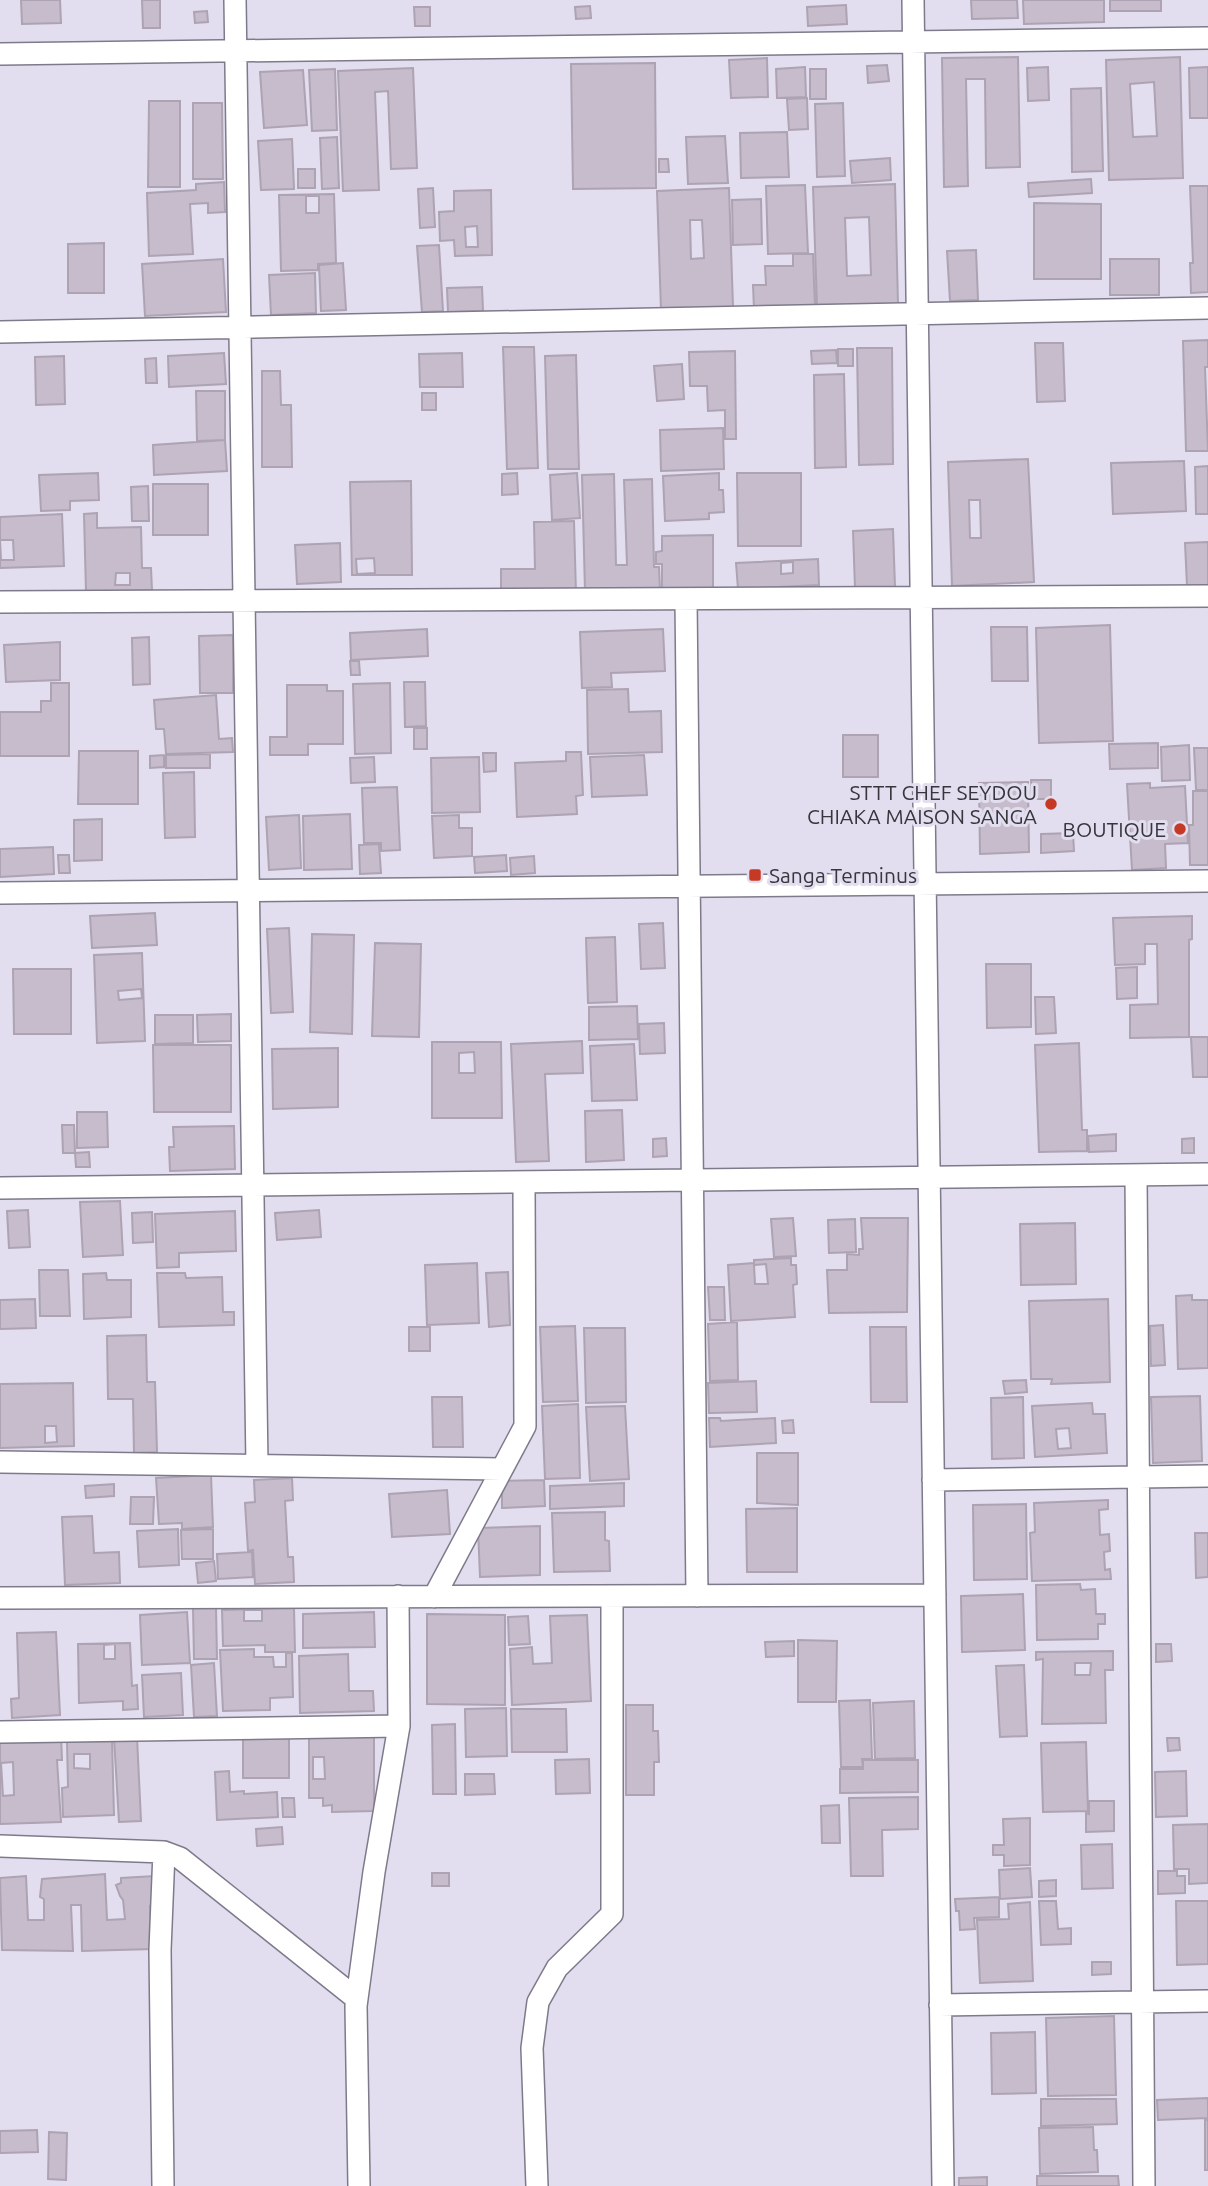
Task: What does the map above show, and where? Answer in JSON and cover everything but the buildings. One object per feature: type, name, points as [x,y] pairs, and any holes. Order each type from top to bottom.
[{"type":"street","points":[[235,0],[257,1465]]},
{"type":"street","points":[[913,0],[943,2186]]},
{"type":"street","points":[[0,54],[1208,38]]},
{"type":"street","points":[[0,332],[1208,308]]},
{"type":"street","points":[[0,602],[1208,596]]},
{"type":"street","points":[[686,598],[697,1596]]},
{"type":"street","points":[[0,893],[1208,881]]},
{"type":"street","points":[[0,1188],[1208,1174]]},
{"type":"street","points":[[1136,1175],[1143,2186]]},
{"type":"street","points":[[434,1597],[525,1426],[524,1182]]},
{"type":"street","points":[[0,1462],[502,1469]]},
{"type":"street","points":[[933,1480],[1208,1476]]},
{"type":"street","points":[[0,1598],[935,1595]]},
{"type":"street","points":[[359,2186],[357,1999],[374,1872],[399,1726],[398,1596]]},
{"type":"street","points":[[537,2186],[532,2048],[538,2002],[558,1968],[612,1914],[612,1596]]},
{"type":"street","points":[[0,1732],[399,1726]]},
{"type":"street","points":[[0,1846],[164,1852],[180,1858],[357,1999]]},
{"type":"street","points":[[163,2186],[160,1950],[164,1852]]},
{"type":"street","points":[[940,2005],[1208,2001]]},
{"type":"place","name":"STTT CHEF SEYDOU CHIAKA MAISON SANGA","points":[[1051,804]]},
{"type":"place","name":"BOUTIQUE","points":[[1180,829]]},
{"type":"place","name":"Sanga Terminus","points":[[755,875]]}]
